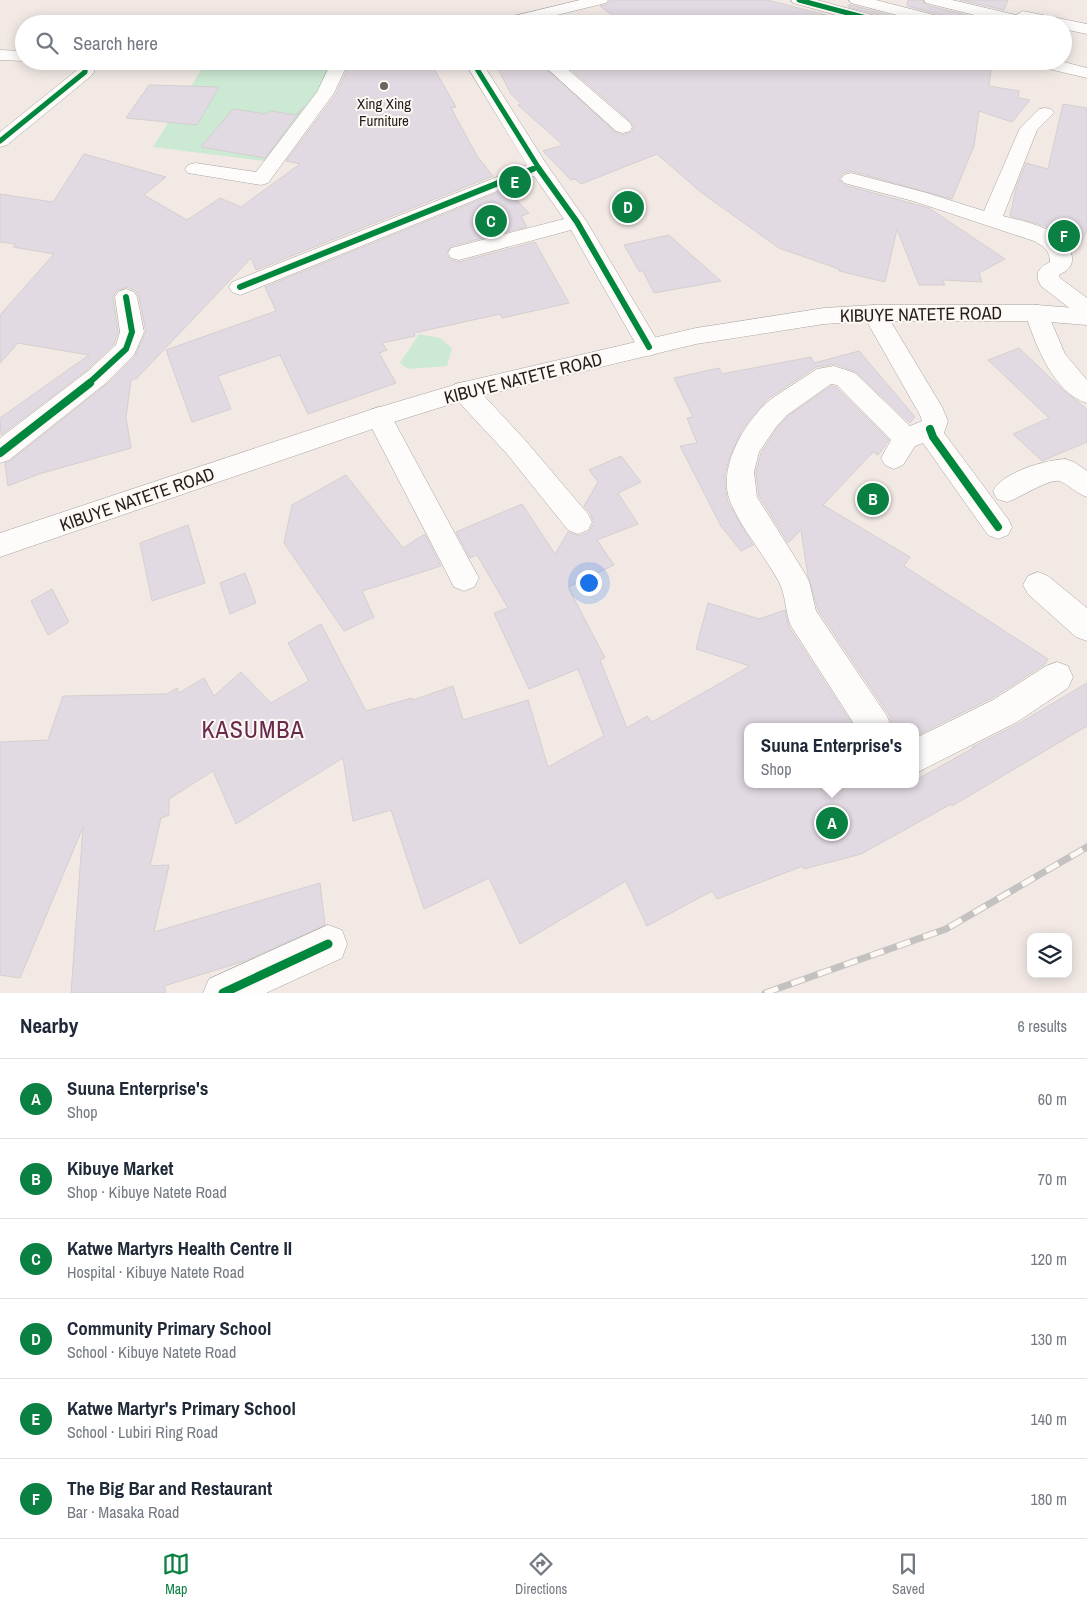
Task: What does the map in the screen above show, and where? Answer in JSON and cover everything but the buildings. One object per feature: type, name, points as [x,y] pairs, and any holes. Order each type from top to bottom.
[{"type":"street","points":[[539,15],[600,0]]},
{"type":"street","points":[[799,0],[855,15]]},
{"type":"street","points":[[857,0],[916,15]]},
{"type":"street","points":[[932,0],[998,15]]},
{"type":"street","points":[[975,0],[1020,11],[1020,15]]},
{"type":"street","points":[[1072,26],[1087,29]]},
{"type":"street","points":[[0,55],[15,56]]},
{"type":"street","points":[[1072,69],[1087,73]]},
{"type":"street","points":[[0,141],[85,70]]},
{"type":"street","points":[[195,169],[261,179],[325,93],[336,70]]},
{"type":"street","points":[[478,70],[538,167],[577,222],[649,347]]},
{"type":"street","points":[[557,70],[623,127]]},
{"type":"street","points":[[991,220],[1029,128],[1045,113]]},
{"type":"street","points":[[240,286],[538,167]]},
{"type":"street","points":[[852,180],[920,197],[1033,233],[1055,245],[1062,258],[1060,266],[1048,272],[1049,281],[1081,312]]},
{"type":"street","points":[[459,254],[577,222]]},
{"type":"street","points":[[0,453],[97,377],[126,349],[132,332],[126,297]]},
{"type":"street","name":"KIBUYE NATETE ROAD","points":[[0,545],[379,417],[464,391],[649,347],[766,324],[824,316],[874,313],[1081,312]]},
{"type":"street","points":[[874,313],[933,414],[935,421],[910,442]]},
{"type":"street","points":[[1037,313],[1049,349],[1058,363],[1087,394]]},
{"type":"street","points":[[872,723],[802,616],[794,581],[744,500],[741,472],[746,450],[767,420],[778,408],[826,375],[834,375],[846,379],[910,442]]},
{"type":"street","points":[[464,391],[516,447],[578,522]]},
{"type":"street","points":[[379,417],[464,578]]},
{"type":"street","points":[[910,442],[933,437],[998,526]]},
{"type":"street","points":[[1007,491],[1047,471],[1064,470],[1087,486]]},
{"type":"street","points":[[1038,585],[1087,628]]},
{"type":"street","points":[[919,754],[1005,711],[1057,677]]},
{"type":"street","points":[[223,993],[328,944]]},
{"type":"green space","points":[[201,70],[338,70],[272,162],[153,147]]},
{"type":"green space","points":[[419,334],[440,338],[452,348],[447,366],[408,369],[400,363]]},
{"type":"railway","points":[[765,993],[946,929],[1087,847]]},
{"type":"cycle path","points":[[799,0],[855,15]]},
{"type":"cycle path","points":[[0,141],[85,70]]},
{"type":"cycle path","points":[[478,70],[538,167],[577,222],[649,347]]},
{"type":"cycle path","points":[[240,287],[538,167]]},
{"type":"cycle path","points":[[0,453],[97,377],[126,349],[132,332],[126,297]]},
{"type":"cycle path","points":[[930,429],[933,437],[998,527]]},
{"type":"cycle path","points":[[223,993],[328,944]]},
{"type":"place","name":"Xing Xing Furniture","points":[[384,86]]},
{"type":"place","name":"Katwe Martyr's Primary School","points":[[515,182]]},
{"type":"place","name":"Community Primary School","points":[[628,207]]},
{"type":"place","name":"Katwe Martyrs Health Centre II","points":[[491,221]]},
{"type":"place","name":"The Big Bar and Restaurant","points":[[1064,236]]},
{"type":"place","name":"Kibuye Market","points":[[873,499]]},
{"type":"place","name":"Suuna Enterprise's","points":[[832,823]]},
{"type":"district","name":"KASUMBA","points":[[253,729]]}]
